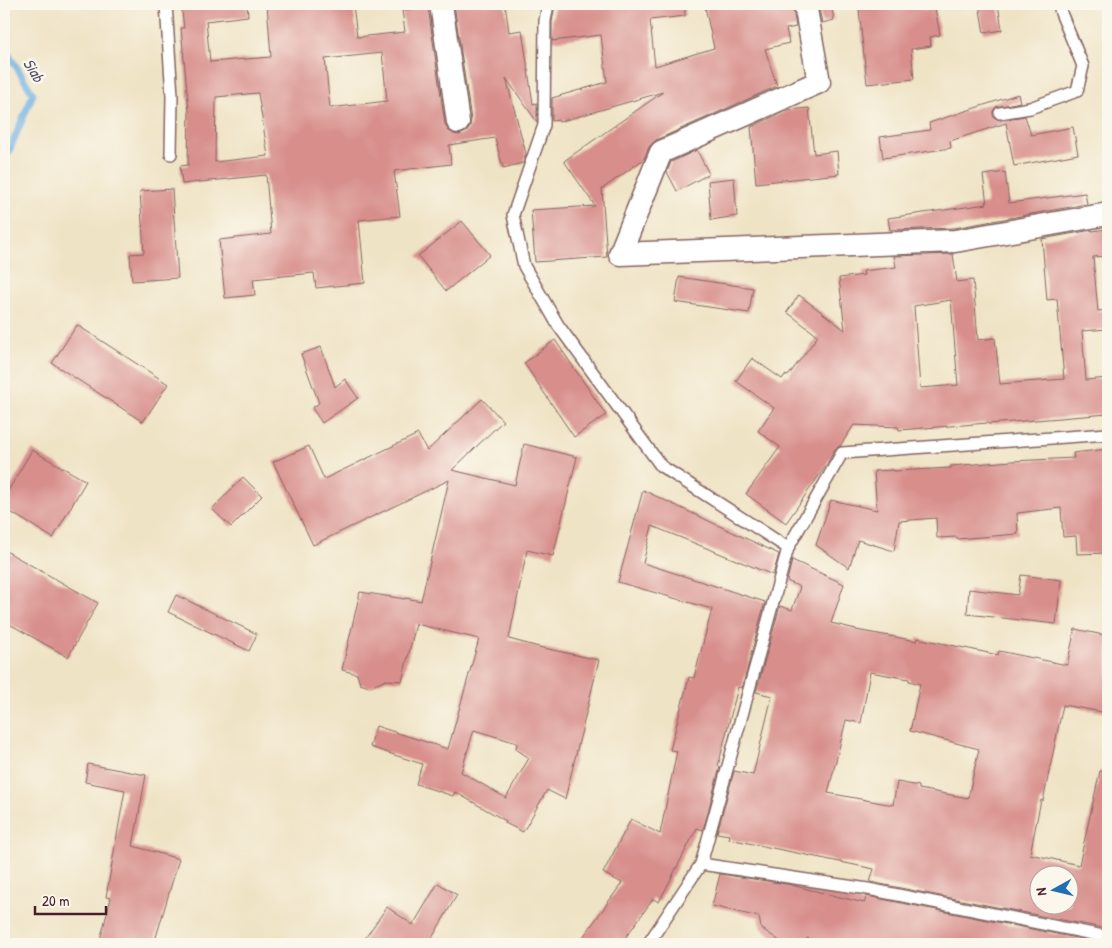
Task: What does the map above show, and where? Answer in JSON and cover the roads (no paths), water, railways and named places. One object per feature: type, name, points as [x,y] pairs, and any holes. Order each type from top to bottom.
[{"type":"street","points":[[441,4],[458,122]]},
{"type":"street","points":[[805,4],[819,82],[661,152],[620,254],[955,241],[1108,214]]},
{"type":"lane","points":[[166,4],[172,96],[171,154]]},
{"type":"lane","points":[[548,4],[545,21],[544,125],[513,215],[524,266],[558,324],[661,466],[788,548]]},
{"type":"lane","points":[[1000,113],[1030,108],[1077,91],[1083,66],[1059,4]]},
{"type":"lane","points":[[648,944],[701,864],[788,548],[842,453],[1108,434]]},
{"type":"lane","points":[[701,864],[868,889],[1108,937]]},
{"type":"waterway","name":"Siab","points":[[4,47],[33,94],[4,163]]}]
